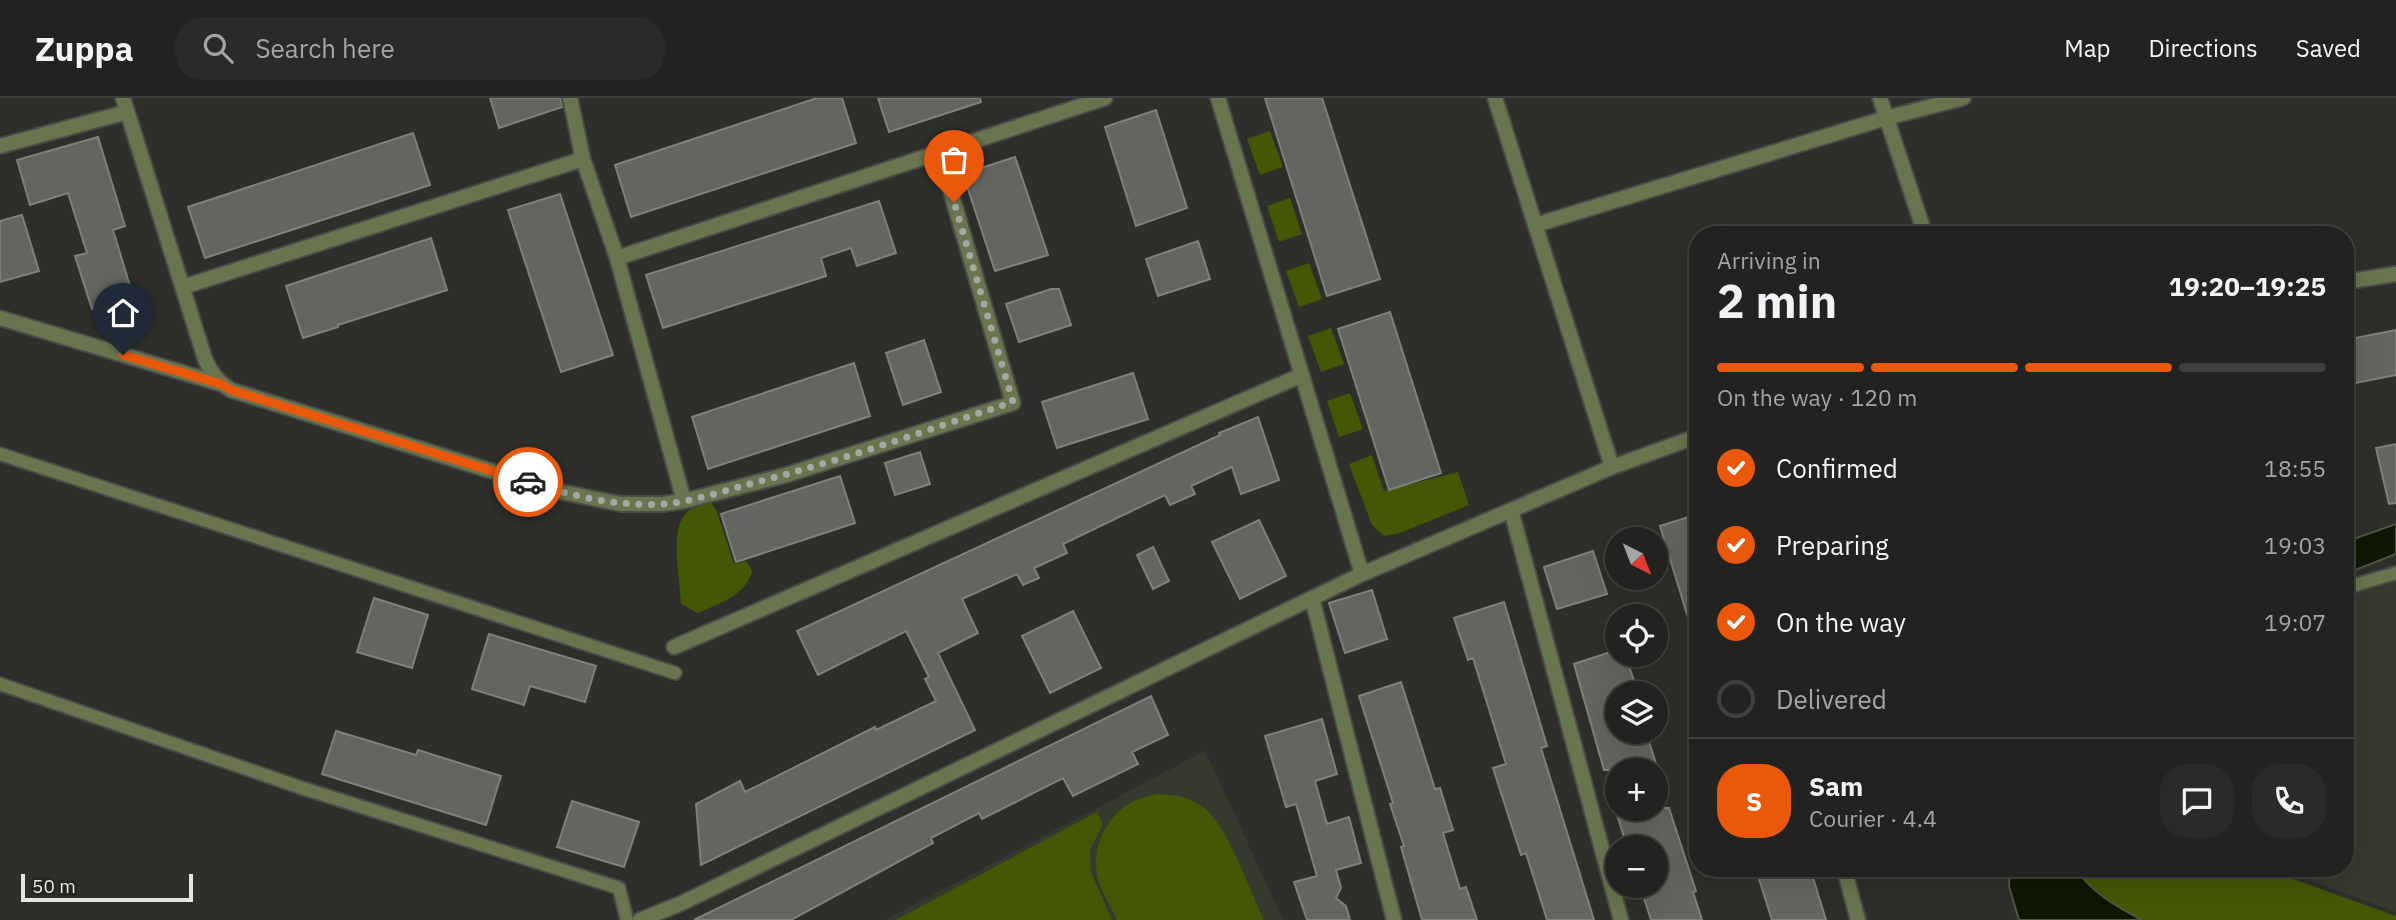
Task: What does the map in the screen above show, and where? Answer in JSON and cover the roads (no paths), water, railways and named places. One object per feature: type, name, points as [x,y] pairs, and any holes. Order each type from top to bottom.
[{"type":"street","points":[[570,98],[583,159],[617,258],[684,501]]},
{"type":"street","points":[[617,258],[1105,98]]},
{"type":"street","points":[[1218,98],[1362,574]]},
{"type":"street","points":[[1494,98],[1612,467]]},
{"type":"street","points":[[1880,98],[1922,226]]},
{"type":"street","points":[[1535,225],[1886,118],[1962,98]]},
{"type":"street","points":[[0,146],[125,105],[205,359],[210,371],[221,384]]},
{"type":"street","points":[[0,318],[221,384],[231,390],[552,490],[621,503],[663,504],[684,501],[786,475],[1013,402],[939,152]]},
{"type":"street","points":[[183,287],[583,159]]},
{"type":"street","points":[[2354,281],[2396,274]]},
{"type":"street","points":[[674,647],[1302,374]]},
{"type":"street","points":[[640,920],[1362,574],[1612,467],[1689,439]]},
{"type":"street","points":[[1511,510],[1621,920]]},
{"type":"street","points":[[1312,598],[1394,920]]},
{"type":"street","points":[[1846,877],[1858,920]]},
{"type":"lane","points":[[0,454],[675,673]]},
{"type":"lane","points":[[2354,585],[2396,573]]},
{"type":"lane","points":[[0,684],[302,788],[619,888],[627,920]]}]
